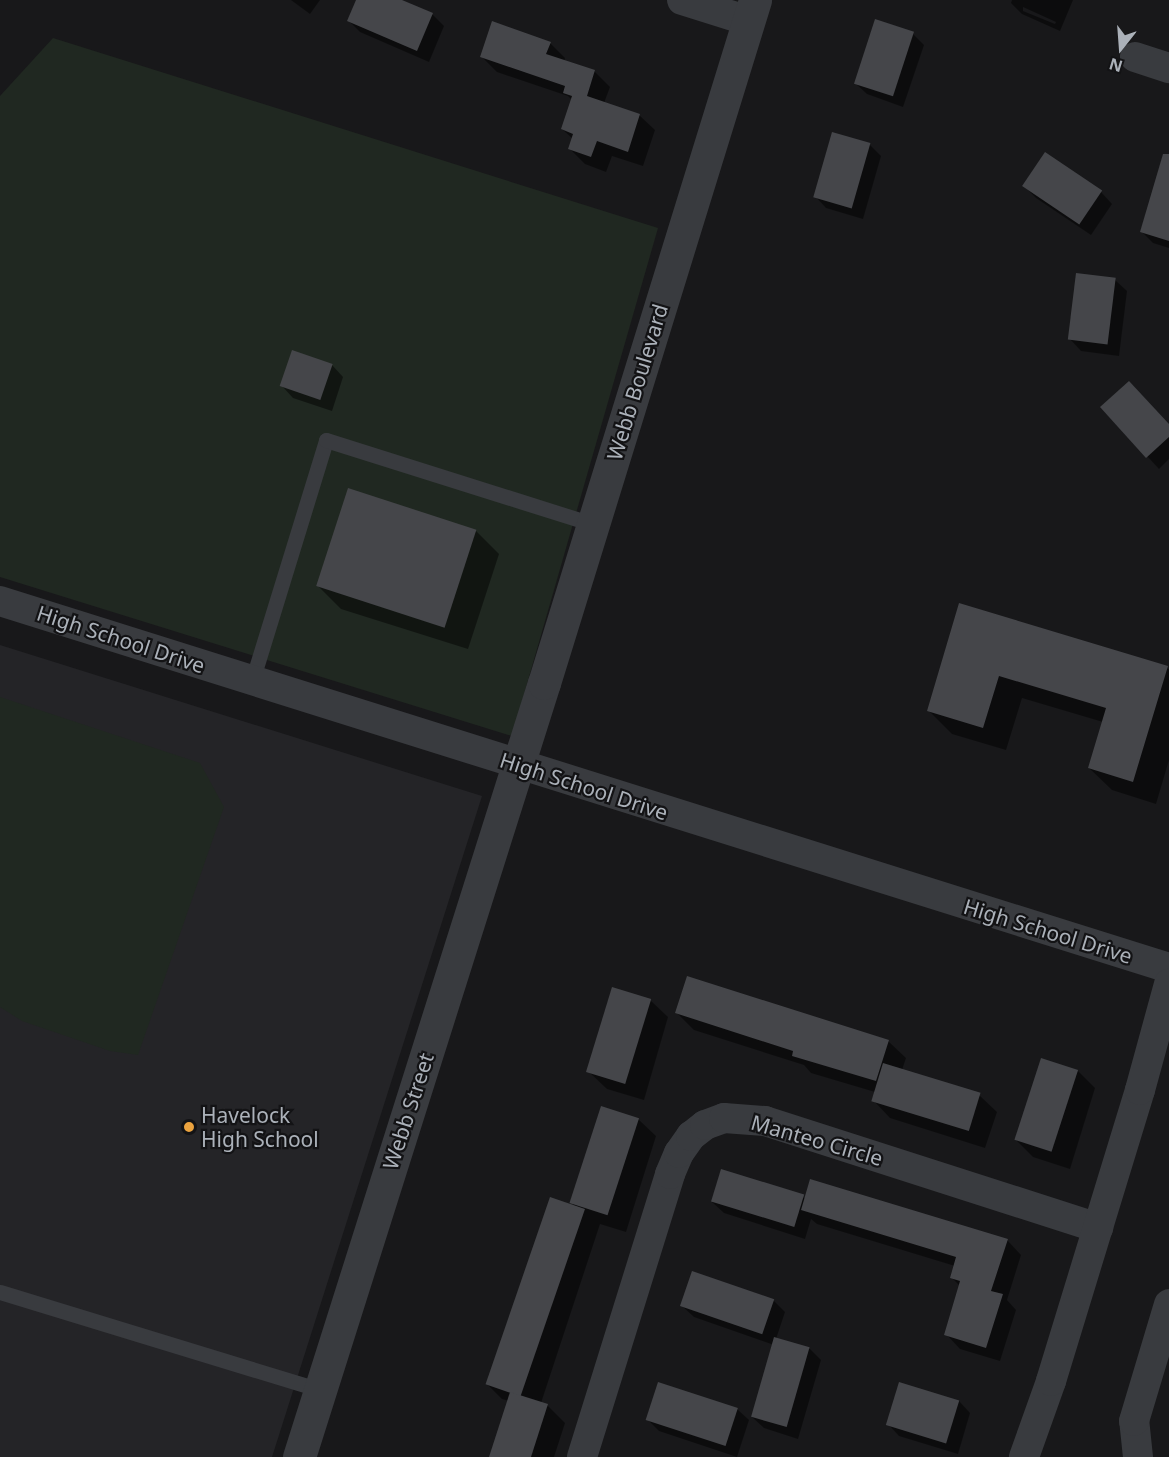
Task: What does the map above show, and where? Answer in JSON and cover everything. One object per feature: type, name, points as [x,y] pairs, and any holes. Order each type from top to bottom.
[{"type":"street","points":[[682,0],[752,10]]},
{"type":"street","name":"Webb Boulevard","points":[[518,765],[752,10]]},
{"type":"street","points":[[1135,57],[1169,68]]},
{"type":"street","name":"High School Drive","points":[[0,601],[1169,968]]},
{"type":"street","name":"Webb Street","points":[[299,1457],[518,765]]},
{"type":"street","points":[[1024,1457],[1051,1381],[1098,1228],[1169,984]]},
{"type":"street","name":"Manteo Circle","points":[[582,1457],[670,1174],[685,1144],[705,1125],[723,1118],[765,1121],[1098,1228]]},
{"type":"street","points":[[1138,1457],[1134,1421],[1169,1304]]},
{"type":"lane","points":[[252,681],[326,440],[593,524]]},
{"type":"lane","points":[[0,1292],[320,1390]]},
{"type":"shaded area","points":[[53,38],[658,228],[512,736],[0,577],[0,96]]},
{"type":"shaded area","name":"Havelock High School","points":[[0,645],[482,796],[272,1457],[0,1457]]},
{"type":"shaded area","points":[[0,697],[200,763],[224,807],[138,1055],[110,1051],[22,1021],[0,1007]]},
{"type":"building","points":[[356,0],[402,0],[433,13],[417,51],[347,21]]},
{"type":"building","points":[[875,19],[914,32],[893,96],[854,84]]},
{"type":"building","points":[[492,21],[551,42],[546,54],[595,70],[587,96],[640,114],[628,152],[597,141],[591,157],[568,149],[573,134],[561,129],[572,96],[563,93],[565,86],[480,57]]},
{"type":"building","points":[[832,132],[870,143],[852,208],[813,197]]},
{"type":"building","points":[[1045,152],[1102,191],[1079,225],[1022,186]]},
{"type":"building","points":[[1163,154],[1169,154],[1169,241],[1140,232]]},
{"type":"building","points":[[1076,273],[1116,278],[1108,344],[1068,340]]},
{"type":"building","points":[[292,350],[333,364],[320,400],[280,386]]},
{"type":"building","points":[[1129,381],[1169,424],[1169,437],[1146,458],[1100,407]]},
{"type":"building","points":[[348,488],[476,530],[445,628],[316,586]]},
{"type":"building","points":[[959,603],[1168,666],[1133,782],[1088,768],[1106,708],[999,676],[983,728],[927,711]]},
{"type":"building","points":[[687,976],[889,1040],[876,1081],[792,1056],[793,1051],[675,1013]]},
{"type":"building","points":[[612,987],[651,999],[625,1084],[586,1072]]},
{"type":"building","points":[[1041,1058],[1078,1070],[1052,1152],[1014,1140]]},
{"type":"building","points":[[883,1063],[981,1093],[969,1131],[871,1101]]},
{"type":"building","points":[[601,1106],[639,1118],[608,1215],[569,1203]]},
{"type":"building","points":[[721,1169],[804,1194],[794,1227],[711,1202]]},
{"type":"building","points":[[810,1179],[1008,1239],[991,1291],[1003,1294],[986,1348],[944,1335],[960,1281],[950,1278],[956,1257],[801,1210]]},
{"type":"building","points":[[550,1197],[585,1209],[521,1396],[486,1384]]},
{"type":"building","points":[[692,1271],[774,1299],[762,1334],[680,1306]]},
{"type":"building","points":[[774,1337],[810,1347],[787,1427],[751,1417]]},
{"type":"building","points":[[658,1382],[738,1408],[726,1446],[646,1420]]},
{"type":"building","points":[[899,1382],[959,1400],[946,1443],[886,1425]]},
{"type":"building","points":[[510,1392],[548,1404],[531,1457],[489,1457]]},
{"type":"place","name":"Havelock High School","points":[[189,1127]]}]
